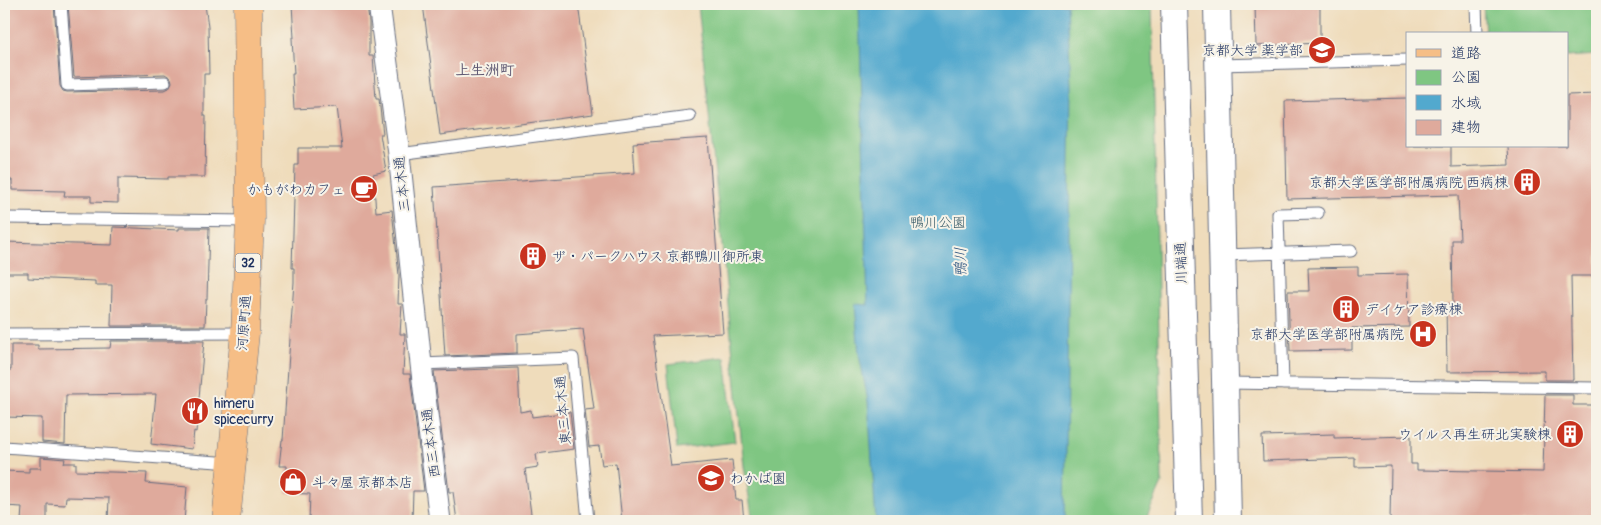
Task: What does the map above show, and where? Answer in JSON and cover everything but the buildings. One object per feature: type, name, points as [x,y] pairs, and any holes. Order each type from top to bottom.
[{"type":"main road","name":"河原町通","points":[[226,521],[245,333],[250,221],[248,4]]},
{"type":"street","name":"三本木通","points":[[379,4],[399,154],[421,364]]},
{"type":"street","name":"川端通","points":[[1174,4],[1189,521]]},
{"type":"street","points":[[1217,4],[1228,521]]},
{"type":"street","name":"西三本木通","points":[[421,364],[440,521]]},
{"type":"lane","points":[[61,4],[67,85],[165,82]]},
{"type":"lane","points":[[1476,4],[1477,32]]},
{"type":"lane","points":[[1218,65],[1406,60]]},
{"type":"lane","points":[[399,154],[690,116]]},
{"type":"lane","points":[[1283,384],[1278,214],[1318,213]]},
{"type":"lane","points":[[4,218],[250,221]]},
{"type":"lane","points":[[1222,255],[1351,251]]},
{"type":"lane","points":[[4,334],[245,333]]},
{"type":"lane","name":"東三本木通","points":[[421,364],[573,358],[588,521]]},
{"type":"lane","points":[[1225,383],[1597,388]]},
{"type":"lane","points":[[4,447],[232,463]]},
{"type":"green space","name":"鴨川公園","points":[[698,4],[1152,4],[1162,483],[1145,521],[753,521],[744,466]]},
{"type":"green space","points":[[1483,4],[1597,4],[1597,55],[1568,57],[1568,32],[1485,32]]},
{"type":"green space","points":[[725,357],[735,442],[677,449],[668,364]]},
{"type":"water","name":"鴨川","points":[[859,4],[1067,4],[1071,85],[1065,521],[876,521],[868,401],[859,354],[855,304],[868,305]]},
{"type":"place","name":"京都大学 薬学部","points":[[1322,50]]},
{"type":"place","name":"京都大学医学部附属病院 西病棟","points":[[1527,182]]},
{"type":"place","name":"かもがわカフェ","points":[[364,189]]},
{"type":"place","name":"ザ・パークハウス 京都鴨川御所東","points":[[533,256]]},
{"type":"place","name":"デイケア診療棟","points":[[1346,309]]},
{"type":"place","name":"京都大学医学部附属病院","points":[[1423,334]]},
{"type":"place","name":"himeru spicecurry","points":[[195,411]]},
{"type":"place","name":"ウイルス再生研北実験棟","points":[[1570,434]]},
{"type":"place","name":"わかば園","points":[[711,478]]},
{"type":"place","name":"斗々屋 京都本店","points":[[293,482]]},
{"type":"district","name":"上生洲町","points":[[485,70]]}]
